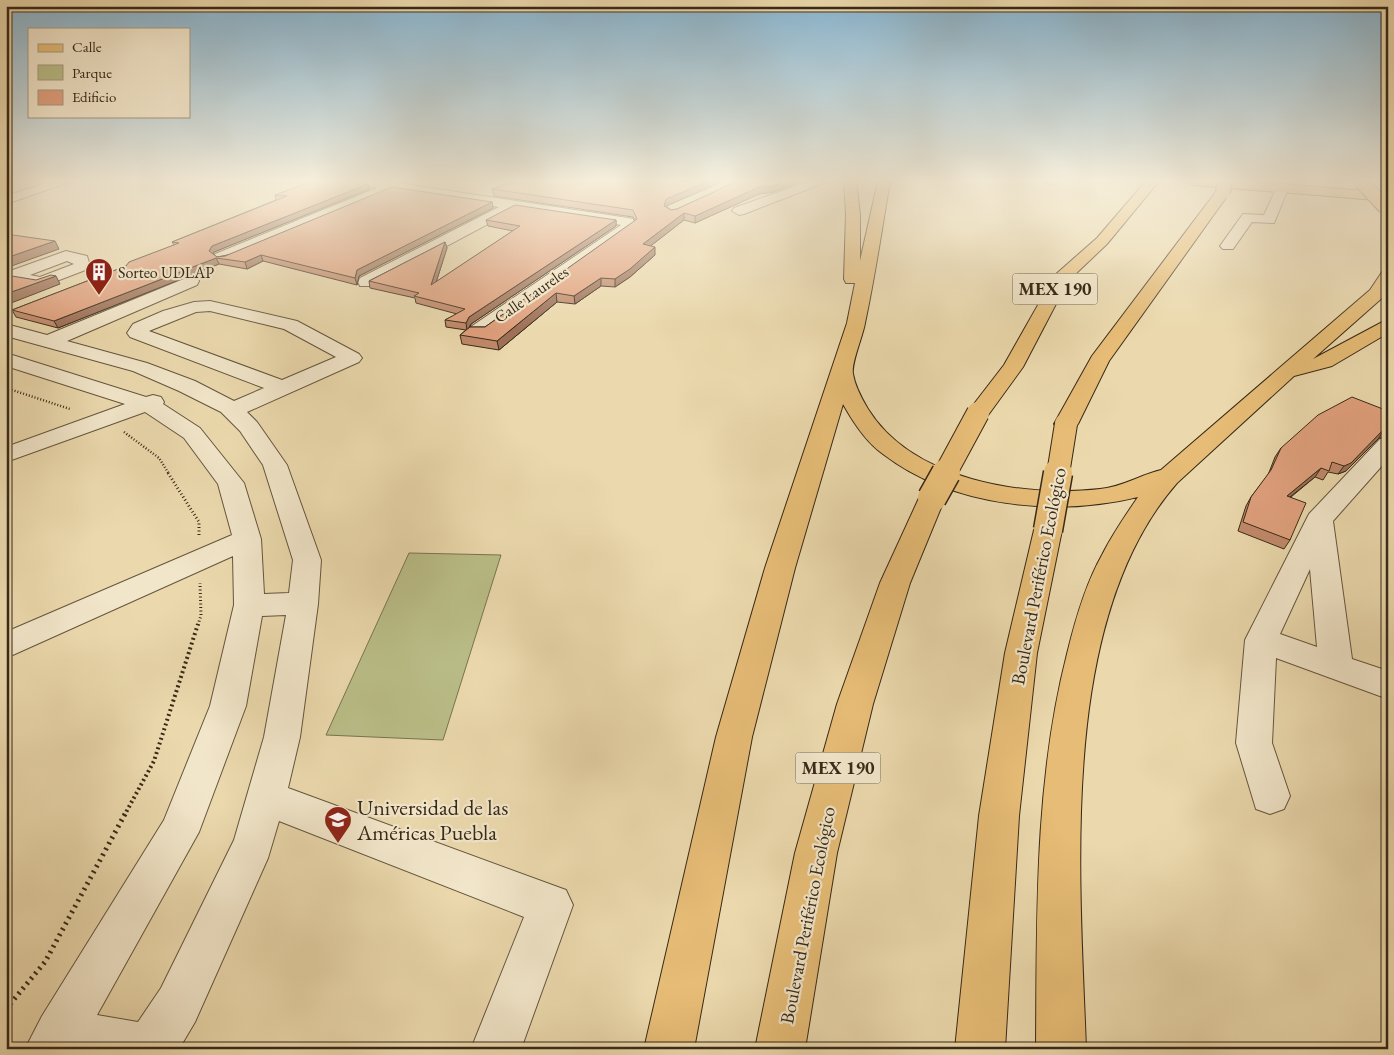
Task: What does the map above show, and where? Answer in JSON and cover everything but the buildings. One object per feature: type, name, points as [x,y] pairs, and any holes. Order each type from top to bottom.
[{"type":"main road","points":[[852,230],[851,290],[856,323]]},
{"type":"main road","points":[[668,1049],[734,738],[780,568],[856,323],[874,230]]},
{"type":"main road","name":"Boulevard Periférico Ecológico","points":[[780,1049],[816,853],[855,704],[895,583],[932,498],[978,413],[1012,368],[1061,279],[1111,230]]},
{"type":"main road","name":"Boulevard Periférico Ecológico","points":[[980,1049],[1000,806],[1021,653],[1048,530],[1066,424],[1099,360],[1193,230]]},
{"type":"main road","points":[[1061,1049],[1061,850],[1066,763],[1073,702],[1082,650],[1095,606],[1119,547],[1149,499],[1174,470],[1376,294],[1388,276]]},
{"type":"main road","points":[[1283,374],[1325,362],[1388,325]]},
{"type":"main road","points":[[842,373],[851,399],[860,413],[891,449],[928,470],[975,488],[1047,500],[1093,498],[1140,488],[1174,470]]},
{"type":"street","points":[[221,257],[286,230]]},
{"type":"street","points":[[366,282],[465,230]]},
{"type":"street","name":"Calle Laureles","points":[[479,330],[624,230]]},
{"type":"street","points":[[1228,246],[1239,230]]},
{"type":"street","points":[[48,297],[91,281]]},
{"type":"street","points":[[48,342],[191,281]]},
{"type":"street","points":[[232,410],[283,388],[352,358],[290,325],[210,306],[194,307],[140,328],[137,334],[283,388]]},
{"type":"street","points":[[6,330],[140,368],[187,386],[232,410],[249,427],[275,465],[307,560],[303,604],[282,736],[253,844],[178,1005],[150,1049],[55,1041],[179,832],[228,706],[249,605],[248,539],[231,483],[192,433],[149,405],[6,359]]},
{"type":"street","points":[[6,454],[149,405],[187,386]]},
{"type":"street","points":[[1270,796],[1254,743],[1261,640],[1319,520],[1388,444]]},
{"type":"street","points":[[1319,520],[1336,666]]},
{"type":"street","points":[[6,646],[248,539]]},
{"type":"street","points":[[249,605],[303,604]]},
{"type":"street","points":[[1261,640],[1388,685]]},
{"type":"street","points":[[266,798],[551,906],[496,1049]]},
{"type":"path","points":[[6,388],[60,405],[121,430],[159,458],[199,522],[201,615],[154,761],[45,962],[6,1009]]},
{"type":"green space","points":[[409,553],[501,555],[443,740],[326,735]]},
{"type":"place","name":"Sorteo UDLAP","points":[[99,296]]},
{"type":"place","name":"Universidad de las Américas Puebla","points":[[338,844]]}]
